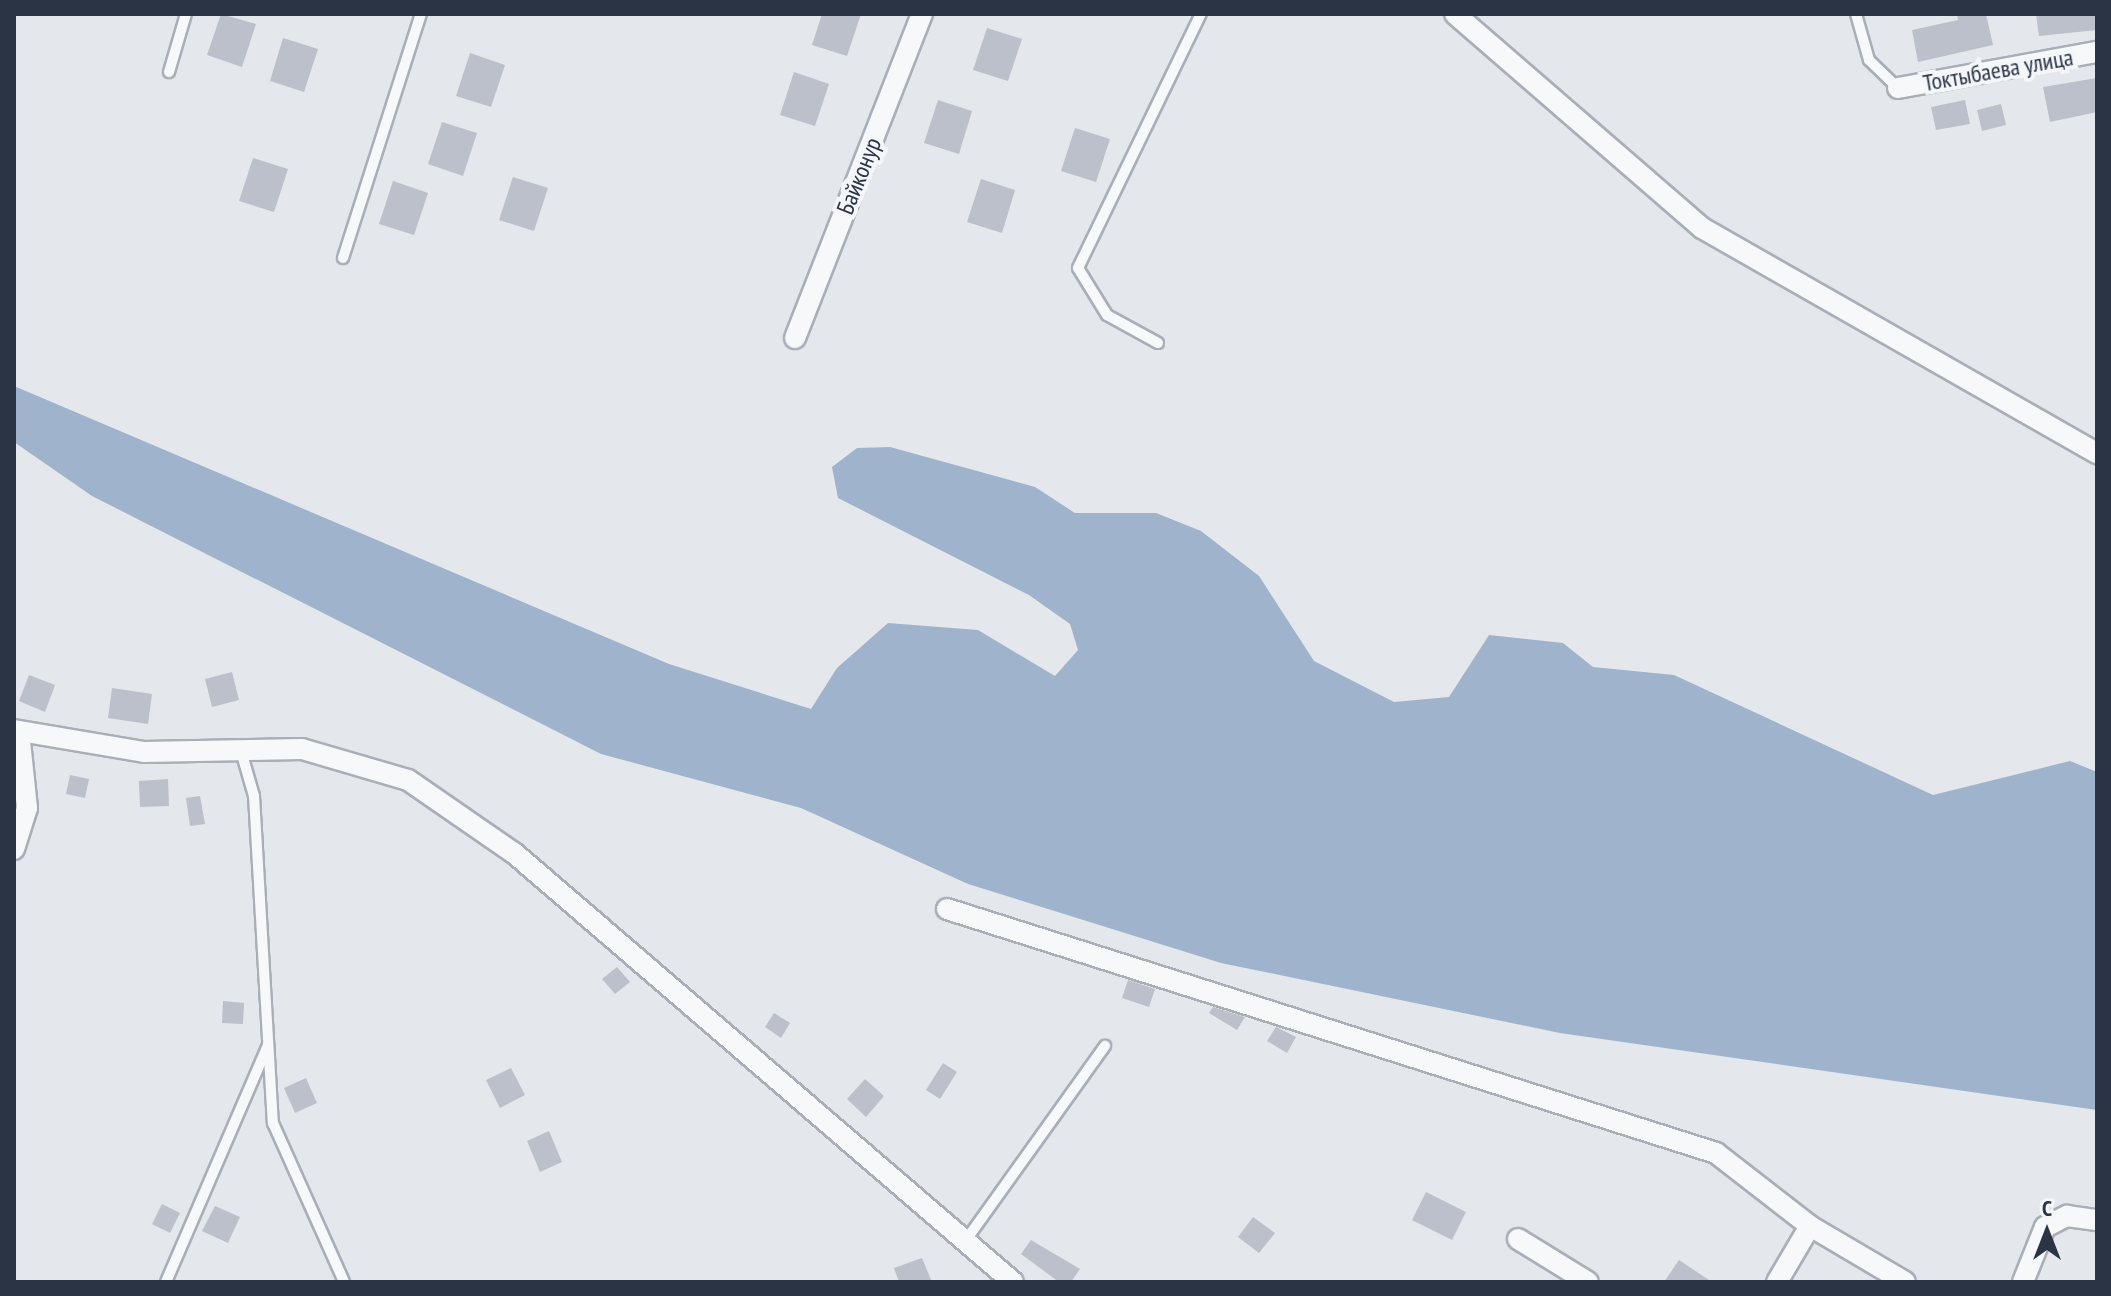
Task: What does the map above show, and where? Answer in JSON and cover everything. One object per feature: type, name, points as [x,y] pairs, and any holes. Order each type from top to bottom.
[{"type":"street","name":"Байконур","points":[[795,338],[922,14]]},
{"type":"street","points":[[1455,14],[1702,228],[2097,453]]},
{"type":"street","name":"Токтыбаева улица","points":[[1898,88],[2097,52]]},
{"type":"street","points":[[14,849],[27,808],[17,731],[144,752],[302,749],[408,780],[514,853],[1013,1282]]},
{"type":"street","points":[[947,909],[1702,1148],[1810,1226],[1905,1282]]},
{"type":"street","points":[[2023,1282],[2045,1227],[2067,1216],[2097,1220]]},
{"type":"street","points":[[1777,1282],[1810,1226]]},
{"type":"street","points":[[1518,1239],[1588,1282]]},
{"type":"lane","points":[[169,72],[186,14]]},
{"type":"lane","points":[[343,258],[421,14]]},
{"type":"lane","points":[[1158,343],[1107,315],[1078,268],[1201,14]]},
{"type":"lane","points":[[1856,14],[1869,60],[1898,88]]},
{"type":"lane","points":[[241,751],[254,796],[273,1123],[344,1282]]},
{"type":"lane","points":[[166,1282],[270,1041]]},
{"type":"lane","points":[[966,1240],[1105,1046]]},
{"type":"water","points":[[14,386],[669,664],[811,709],[837,668],[888,623],[978,630],[1055,676],[1078,650],[1070,624],[1029,595],[838,498],[832,467],[857,448],[890,447],[1035,487],[1075,513],[1156,513],[1201,531],[1259,576],[1314,661],[1394,702],[1449,697],[1489,635],[1563,643],[1593,667],[1674,675],[1933,795],[2070,761],[2097,772],[2097,1110],[1560,1033],[1221,963],[968,884],[801,808],[601,754],[92,496],[14,442]]},
{"type":"building","points":[[221,14],[256,24],[242,67],[207,55]]},
{"type":"building","points":[[822,14],[861,14],[847,56],[812,45]]},
{"type":"building","points":[[1957,14],[1986,14],[1993,45],[1918,62],[1912,30],[1958,20]]},
{"type":"building","points":[[2036,14],[2097,14],[2097,30],[2039,36]]},
{"type":"building","points":[[987,28],[1022,39],[1008,81],[973,70]]},
{"type":"building","points":[[283,38],[318,49],[304,92],[270,81]]},
{"type":"building","points":[[470,53],[505,65],[491,107],[456,96]]},
{"type":"building","points":[[794,72],[829,84],[815,126],[780,115]]},
{"type":"building","points":[[2097,78],[2097,112],[2050,122],[2043,87]]},
{"type":"building","points":[[938,100],[972,111],[959,154],[924,143]]},
{"type":"building","points":[[1965,100],[1970,124],[1936,130],[1931,107]]},
{"type":"building","points":[[2001,104],[2006,125],[1982,131],[1977,110]]},
{"type":"building","points":[[442,122],[477,133],[463,176],[428,164]]},
{"type":"building","points":[[1075,128],[1110,139],[1096,182],[1061,171]]},
{"type":"building","points":[[253,158],[288,169],[274,212],[239,201]]},
{"type":"building","points":[[513,177],[548,188],[534,231],[499,220]]},
{"type":"building","points":[[981,179],[1015,190],[1002,233],[967,222]]},
{"type":"building","points":[[393,181],[428,193],[414,235],[379,224]]},
{"type":"building","points":[[232,672],[239,700],[212,707],[205,679]]},
{"type":"building","points":[[29,675],[55,685],[45,712],[19,701]]},
{"type":"building","points":[[112,688],[152,694],[148,724],[108,718]]},
{"type":"building","points":[[70,775],[89,779],[85,798],[66,794]]},
{"type":"building","points":[[168,779],[169,806],[140,807],[139,781]]},
{"type":"building","points":[[200,796],[205,824],[190,826],[186,798]]},
{"type":"building","points":[[617,967],[630,982],[615,994],[602,979]]},
{"type":"building","points":[[1128,980],[1155,989],[1149,1007],[1122,998]]},
{"type":"building","points":[[223,1001],[244,1003],[243,1024],[222,1023]]},
{"type":"building","points":[[1213,1007],[1245,1017],[1237,1030],[1209,1013]]},
{"type":"building","points":[[774,1013],[790,1023],[781,1038],[765,1027]]},
{"type":"building","points":[[1276,1027],[1296,1037],[1287,1053],[1267,1041]]},
{"type":"building","points":[[943,1063],[957,1072],[940,1099],[926,1090]]},
{"type":"building","points":[[511,1068],[525,1095],[500,1108],[486,1080]]},
{"type":"building","points":[[306,1078],[317,1103],[295,1113],[284,1088]]},
{"type":"building","points":[[865,1079],[884,1096],[866,1117],[847,1099]]},
{"type":"building","points":[[549,1131],[562,1162],[540,1172],[527,1141]]},
{"type":"building","points":[[1426,1192],[1466,1212],[1452,1240],[1412,1220]]},
{"type":"building","points":[[162,1204],[180,1213],[170,1233],[152,1224]]},
{"type":"building","points":[[215,1206],[240,1217],[228,1243],[202,1231]]},
{"type":"building","points":[[1253,1217],[1275,1233],[1259,1253],[1238,1237]]},
{"type":"building","points":[[1031,1240],[1080,1269],[1071,1282],[1059,1282],[1021,1254]]},
{"type":"building","points":[[922,1258],[932,1282],[899,1282],[894,1268]]},
{"type":"building","points":[[1679,1260],[1712,1282],[1664,1282]]}]
